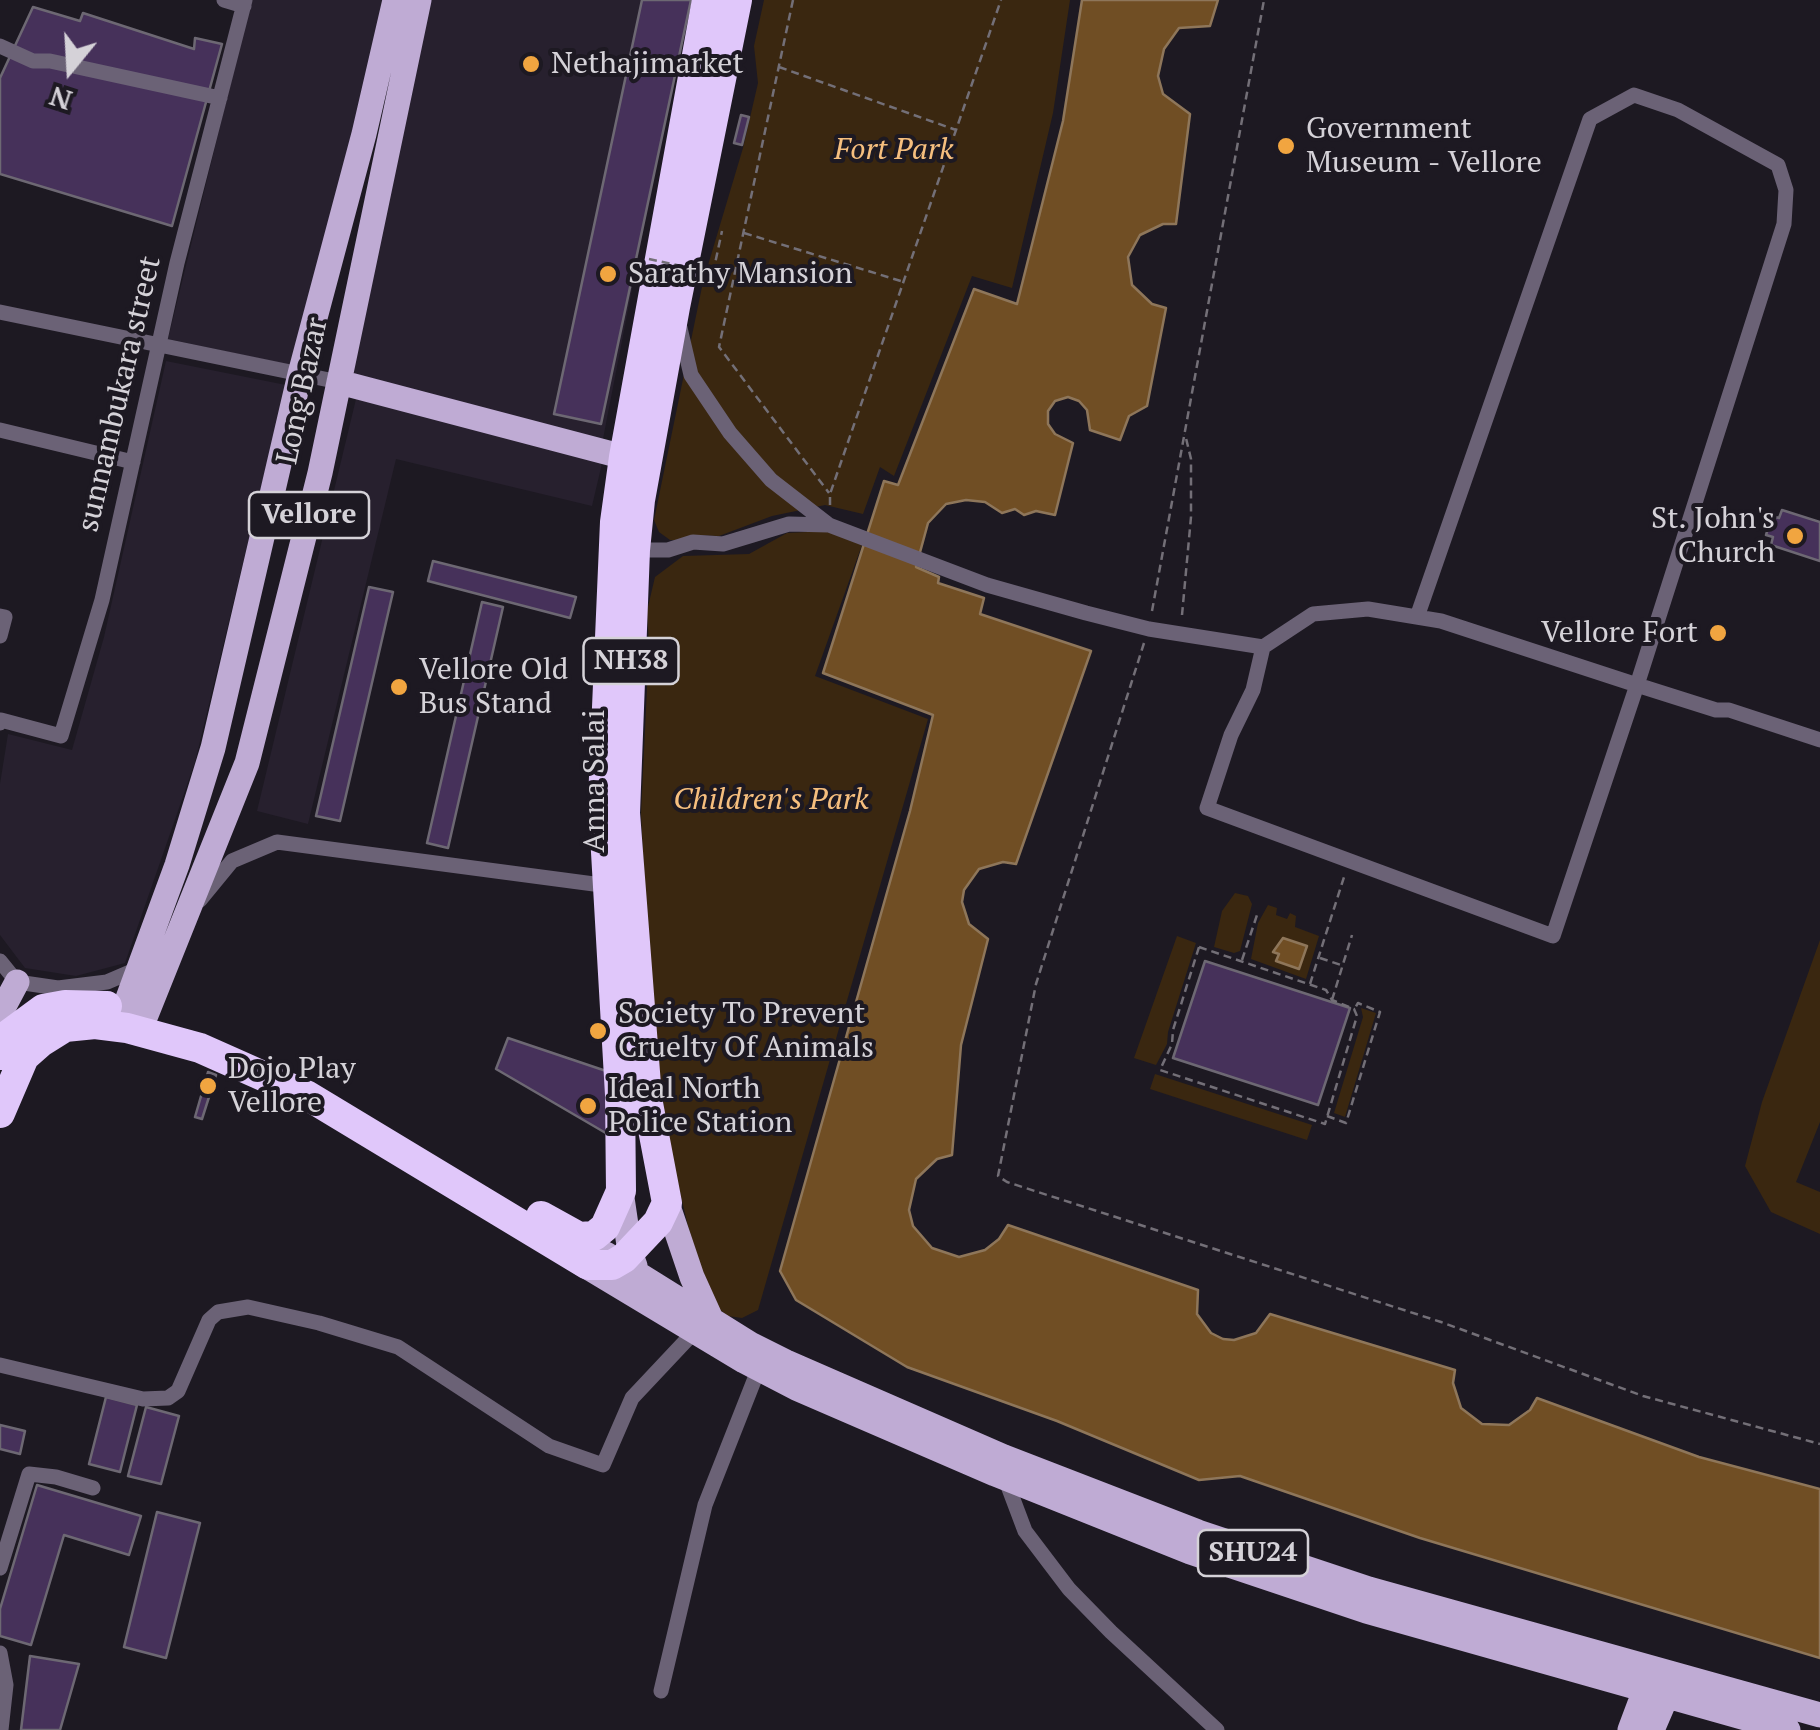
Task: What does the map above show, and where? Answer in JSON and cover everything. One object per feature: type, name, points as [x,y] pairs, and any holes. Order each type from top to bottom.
[{"type":"highway","name":"Anna Salai","points":[[621,1191],[620,1095],[602,800],[614,540],[624,457],[708,0]]},
{"type":"highway","name":"Anna Salai","points":[[667,1203],[646,1098],[626,813],[635,550],[640,500],[675,307],[737,0]]},
{"type":"highway","points":[[17,1030],[42,1009],[65,1005],[135,1012],[258,1053],[326,1088],[600,1268],[629,1262],[667,1203]]},
{"type":"highway","points":[[17,1030],[94,1024],[200,1048],[308,1096],[569,1245]]},
{"type":"highway","points":[[0,1113],[24,1058],[17,1030]]},
{"type":"highway","points":[[569,1245],[579,1237],[594,1236],[605,1227],[621,1191]]},
{"type":"main road","points":[[135,1012],[140,968],[177,865],[212,748],[300,374],[360,152],[395,0]]},
{"type":"main road","name":"Long Bazar","points":[[135,1012],[189,914],[247,763],[320,473],[420,0]]},
{"type":"main road","points":[[339,382],[624,457]]},
{"type":"main road","points":[[17,982],[17,1030]]},
{"type":"main road","points":[[621,1191],[629,1262],[650,1293],[703,1325]]},
{"type":"main road","points":[[667,1203],[692,1277],[703,1325]]},
{"type":"main road","name":"SHU24","points":[[569,1245],[703,1325],[759,1368],[796,1388],[1005,1478],[1276,1583],[1658,1685],[1820,1715]]},
{"type":"main road","name":"SHU24","points":[[703,1325],[888,1408],[1250,1552],[1458,1615],[1788,1730]]},
{"type":"main road","points":[[1630,1730],[1658,1685]]},
{"type":"main road","points":[[1652,1730],[1658,1685]]},
{"type":"street","points":[[224,0],[245,3]]},
{"type":"street","name":"sunnambukara street","points":[[0,723],[1,720],[61,736],[102,600],[158,345],[245,3]]},
{"type":"street","points":[[0,46],[33,61],[50,60],[220,98]]},
{"type":"street","points":[[1418,617],[1590,119],[1634,96],[1678,110],[1778,165],[1786,190],[1784,224],[1637,685],[1553,936],[1207,808],[1231,736],[1252,690],[1263,647],[1280,632],[1313,614],[1368,609],[1440,621],[1575,662],[1637,685],[1716,710],[1729,710],[1820,740]]},
{"type":"street","points":[[675,307],[692,375],[730,432],[772,480],[829,526]]},
{"type":"street","points":[[0,312],[339,382]]},
{"type":"street","points":[[0,430],[133,462]]},
{"type":"street","points":[[635,550],[668,550],[693,542],[722,544],[789,524],[829,526],[987,584],[1148,629],[1263,647]]},
{"type":"street","points":[[0,616],[5,618],[0,636]]},
{"type":"street","points":[[0,960],[17,982],[58,988],[107,982],[140,968],[232,861],[277,842],[608,886]]},
{"type":"street","points":[[0,1365],[143,1399],[168,1398],[178,1392],[209,1320],[218,1312],[248,1308],[319,1322],[398,1347],[549,1446],[603,1465],[632,1398],[703,1325]]},
{"type":"street","points":[[661,1691],[705,1504],[759,1368]]},
{"type":"street","points":[[0,1568],[29,1474],[93,1488]]},
{"type":"street","points":[[1005,1478],[1026,1530],[1069,1588],[1217,1730]]},
{"type":"street","points":[[0,1653],[6,1685],[2,1730]]},
{"type":"path","points":[[793,0],[719,347],[830,494],[1002,0]]},
{"type":"path","points":[[1264,0],[1148,629],[1036,984],[998,1176],[1006,1182],[1440,1322],[1644,1396],[1820,1444]]},
{"type":"path","points":[[778,67],[956,130]]},
{"type":"path","points":[[648,259],[713,273],[722,231]]},
{"type":"path","points":[[742,233],[904,282]]},
{"type":"path","points":[[1179,633],[1191,517],[1192,459],[1185,432]]},
{"type":"path","points":[[1310,985],[1348,861]]},
{"type":"path","points":[[1242,962],[1258,912]]},
{"type":"path","points":[[1332,1000],[1352,935]]},
{"type":"path","points":[[1200,947],[1242,962],[1326,990],[1332,1000],[1354,1009],[1357,1016],[1324,1124],[1160,1070],[1200,947]]},
{"type":"path","points":[[1318,958],[1342,966]]},
{"type":"path","points":[[1327,1116],[1346,1124],[1380,1012],[1358,1003],[1354,1009]]},
{"type":"shaded area","points":[[251,0],[388,0],[290,365],[168,339]]},
{"type":"shaded area","points":[[426,0],[688,0],[602,444],[347,376]]},
{"type":"shaded area","points":[[1082,0],[1218,0],[1210,26],[1179,28],[1164,49],[1158,76],[1163,94],[1190,114],[1176,224],[1163,224],[1140,235],[1128,257],[1132,285],[1152,304],[1166,308],[1147,406],[1129,416],[1120,440],[1090,430],[1087,410],[1079,401],[1068,397],[1055,401],[1048,411],[1048,424],[1055,434],[1073,443],[1055,515],[1036,511],[1024,515],[1015,509],[1002,513],[985,502],[966,500],[946,504],[928,523],[916,567],[939,577],[938,583],[984,598],[980,614],[1091,651],[1016,864],[1003,862],[979,869],[964,890],[962,902],[969,924],[988,939],[961,1045],[952,1155],[937,1159],[916,1179],[909,1210],[913,1226],[932,1248],[959,1257],[985,1250],[1008,1225],[1198,1290],[1197,1314],[1211,1333],[1223,1339],[1256,1333],[1270,1314],[1455,1370],[1453,1383],[1461,1408],[1482,1424],[1509,1425],[1530,1410],[1537,1398],[1699,1457],[1820,1489],[1820,1658],[1420,1538],[1240,1476],[1199,1480],[1057,1421],[907,1367],[796,1300],[780,1271],[910,811],[933,715],[823,673],[884,481],[898,485],[974,289],[1017,304],[1063,121]]},
{"type":"shaded area","points":[[166,361],[286,385],[195,762],[125,963],[76,976],[25,968],[0,935],[0,784],[8,734],[72,750],[104,637]]},
{"type":"shaded area","points":[[356,399],[603,459],[592,506],[396,459],[308,824],[257,811]]},
{"type":"shaded area","points":[[1283,938],[1307,946],[1299,969],[1276,961],[1279,954],[1273,952]]},
{"type":"green space","name":"Fort Park","points":[[764,0],[1070,0],[1053,113],[1012,288],[972,276],[894,476],[880,467],[863,514],[825,505],[772,516],[719,536],[670,540],[659,532],[654,520],[703,282],[758,83],[754,46]]},
{"type":"green space","name":"Children's Park","points":[[827,531],[863,542],[815,676],[928,719],[758,1310],[742,1318],[728,1316],[712,1304],[669,1146],[651,1007],[641,814],[649,646],[647,611],[655,577],[683,556],[749,554],[787,533]]},
{"type":"green space","points":[[1235,893],[1248,896],[1252,904],[1240,951],[1234,953],[1214,947],[1222,911]]},
{"type":"green space","points":[[1268,905],[1277,908],[1276,915],[1287,919],[1290,913],[1296,916],[1295,927],[1319,936],[1306,979],[1251,959],[1258,923]]},
{"type":"green space","points":[[1177,936],[1196,943],[1167,1044],[1156,1065],[1134,1058]]},
{"type":"green space","points":[[1820,940],[1820,1122],[1796,1182],[1820,1192],[1820,1234],[1771,1212],[1745,1166],[1762,1102]]},
{"type":"green space","points":[[1361,1008],[1376,1013],[1345,1117],[1334,1113],[1363,1017]]},
{"type":"green space","points":[[1155,1074],[1312,1125],[1307,1140],[1150,1089]]},
{"type":"building","name":"Sarathy Mansion","points":[[642,0],[691,0],[601,424],[554,414]]},
{"type":"building","points":[[33,7],[80,21],[83,13],[194,49],[195,38],[222,44],[172,226],[0,174],[0,78]]},
{"type":"building","points":[[741,115],[749,117],[742,145],[734,143]]},
{"type":"building","name":"St. John's Church","points":[[1782,510],[1820,522],[1820,561],[1771,545],[1773,537],[1766,535],[1772,516],[1779,518]]},
{"type":"building","points":[[433,561],[576,597],[570,618],[428,581]]},
{"type":"building","points":[[369,587],[393,592],[340,821],[316,816]]},
{"type":"building","points":[[482,602],[503,607],[448,848],[427,843]]},
{"type":"building","points":[[1205,961],[1350,1008],[1318,1105],[1173,1058]]},
{"type":"building","name":"Ideal North Police Station","points":[[508,1038],[615,1074],[616,1139],[496,1069]]},
{"type":"building","name":"Dojo Play Vellore","points":[[208,1072],[216,1075],[202,1119],[195,1117]]},
{"type":"building","points":[[106,1397],[137,1405],[120,1472],[89,1464]]},
{"type":"building","points":[[146,1407],[179,1416],[161,1484],[128,1476]]},
{"type":"building","points":[[0,1425],[25,1431],[20,1454],[0,1449]]},
{"type":"building","points":[[37,1485],[141,1516],[129,1555],[64,1535],[31,1645],[0,1636],[0,1609]]},
{"type":"building","points":[[157,1512],[200,1523],[166,1658],[124,1647]]},
{"type":"building","points":[[30,1656],[79,1664],[60,1730],[21,1730]]},
{"type":"place","name":"Nethajimarket","points":[[531,64]]},
{"type":"place","name":"Government Museum - Vellore","points":[[1286,146]]},
{"type":"place","name":"Sarathy Mansion","points":[[608,274]]},
{"type":"place","name":"St. John's Church","points":[[1795,536]]},
{"type":"place","name":"Vellore Fort","points":[[1718,633]]},
{"type":"place","name":"Vellore Old Bus Stand","points":[[399,687]]},
{"type":"place","name":"Society To Prevent Cruelty Of Animals","points":[[598,1031]]},
{"type":"place","name":"Dojo Play Vellore","points":[[208,1086]]},
{"type":"place","name":"Ideal North Police Station","points":[[588,1106]]}]
